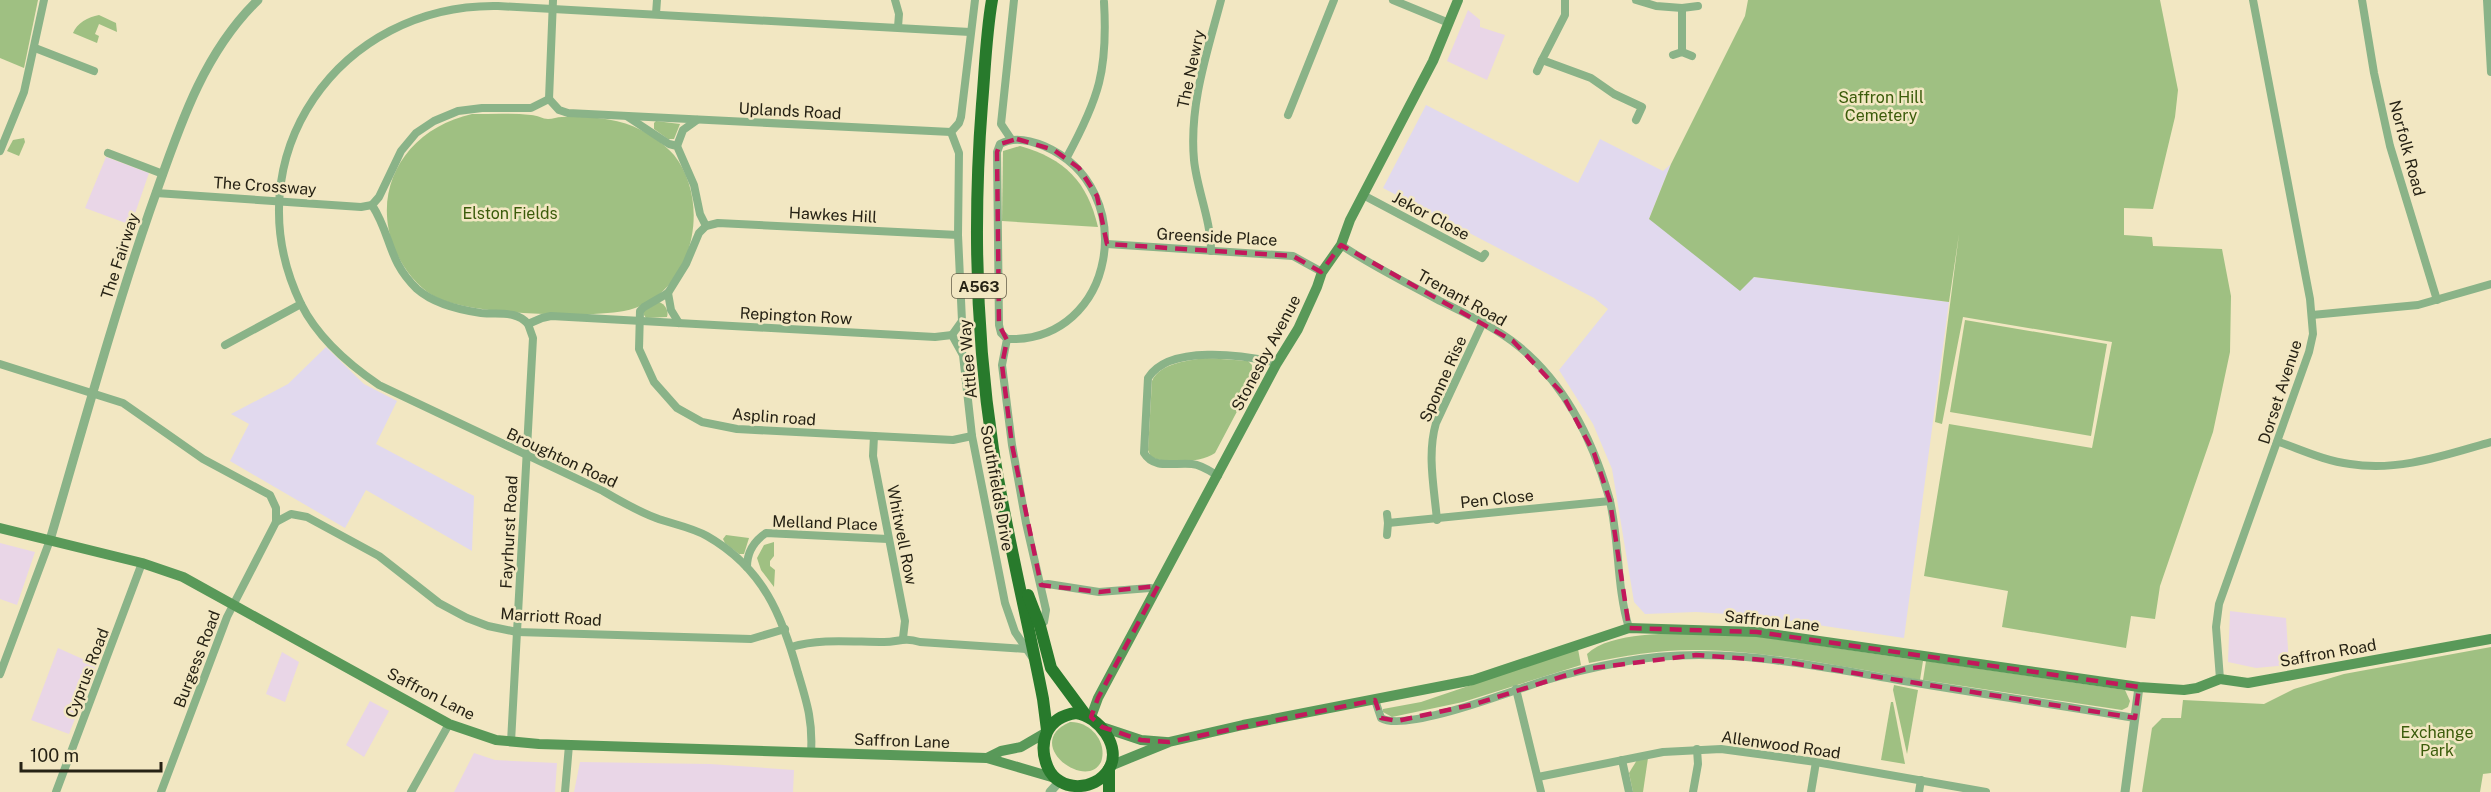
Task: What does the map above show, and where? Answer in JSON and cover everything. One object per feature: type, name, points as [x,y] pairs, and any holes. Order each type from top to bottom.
[{"type":"highway","name":"Attlee Way","points":[[993,0],[979,141],[977,241],[982,349],[993,449],[1035,660],[1046,732]]},
{"type":"highway","name":"Attlee Way","points":[[1017,569],[1040,626],[1051,668],[1088,716]]},
{"type":"highway","points":[[1046,732],[1059,718],[1076,713],[1088,716]]},
{"type":"highway","name":"A563","points":[[1088,716],[1102,727]]},
{"type":"highway","points":[[1102,727],[1110,743],[1109,792]]},
{"type":"highway","name":"A563","points":[[1046,732],[1043,741],[1045,758],[1065,785]]},
{"type":"highway","points":[[1065,785],[1091,784],[1110,767]]},
{"type":"main road","name":"Stonesby Avenue","points":[[1088,716],[1218,476],[1276,363],[1298,329],[1322,272],[1341,245],[1363,195],[1433,61],[1458,0]]},
{"type":"main road","name":"Saffron Lane","points":[[0,528],[142,563],[183,577],[449,724],[481,736],[511,742],[569,745],[987,758],[1065,785]]},
{"type":"main road","name":"Saffron Lane","points":[[1110,767],[1169,742],[1243,725],[1473,680],[1629,628],[1757,632],[2139,687],[2172,689]]},
{"type":"main road","name":"Saffron Road","points":[[2172,689],[2197,688],[2220,679],[2248,683],[2491,639]]},
{"type":"main road","name":"Saffron Lane","points":[[1102,727],[1141,740],[1169,742]]},
{"type":"main road","name":"Saffron Lane","points":[[987,758],[1001,751],[1021,747],[1046,732]]},
{"type":"street","points":[[0,151],[24,92],[40,9],[44,0]]},
{"type":"street","name":"The Fairway","points":[[50,540],[93,392],[163,174],[202,75],[231,29],[258,0]]},
{"type":"street","points":[[656,14],[657,0]]},
{"type":"street","points":[[895,0],[899,14],[898,27]]},
{"type":"street","points":[[952,335],[962,321],[958,235],[959,153],[951,132],[961,117],[969,32],[975,0]]},
{"type":"street","points":[[1007,339],[1020,339],[1040,334],[1072,315],[1083,304],[1097,281],[1107,244],[1106,230],[1097,196],[1088,180],[1067,157],[1041,144],[1011,139],[1001,124],[1014,0]]},
{"type":"street","name":"The Newry","points":[[1211,251],[1211,237],[1194,162],[1192,131],[1196,94],[1221,0]]},
{"type":"street","points":[[1288,115],[1334,0]]},
{"type":"street","points":[[1393,0],[1449,23]]},
{"type":"street","points":[[1536,71],[1565,15],[1565,0]]},
{"type":"street","points":[[1636,0],[1656,6],[1682,8],[1698,6]]},
{"type":"street","name":"Dorset Avenue","points":[[2220,679],[2216,627],[2219,604],[2243,533],[2279,442],[2313,334],[2312,315],[2253,0]]},
{"type":"street","name":"Norfolk Road","points":[[2362,0],[2374,74],[2390,146],[2438,300]]},
{"type":"street","points":[[2487,0],[2491,72]]},
{"type":"street","points":[[1067,157],[1088,118],[1101,80],[1106,37],[1104,2]]},
{"type":"street","points":[[552,4],[549,99],[559,110],[568,113],[627,116],[669,144],[677,146]]},
{"type":"street","name":"Broughton Road","points":[[811,753],[811,718],[785,629],[772,600],[747,567],[706,535],[631,508],[603,491],[379,385],[349,364],[337,351],[311,321],[302,304],[293,283],[282,239],[280,200],[289,151],[303,116],[327,79],[345,61],[364,46],[406,23],[442,10],[552,4],[760,22],[969,32]]},
{"type":"street","points":[[1682,8],[1678,54],[1692,56]]},
{"type":"street","points":[[34,48],[94,71]]},
{"type":"street","points":[[1542,60],[1592,78],[1614,94],[1642,107],[1636,120]]},
{"type":"street","points":[[549,99],[531,108],[482,108],[458,111],[434,121],[416,133],[401,151],[379,197],[372,205],[379,215],[389,249],[402,274],[420,291],[453,307],[484,313],[512,314],[524,319],[528,324],[550,316],[638,321],[644,307],[668,293],[686,264],[699,233],[706,226],[697,206],[694,185],[677,146],[687,125],[699,120]]},
{"type":"street","name":"Uplands Road","points":[[627,116],[951,132]]},
{"type":"street","name":"Southfields Drive","points":[[1011,139],[1000,144],[997,152],[999,325],[1001,333],[1007,339],[1002,365],[1012,445],[1026,523],[1046,610],[1044,622],[1040,626]]},
{"type":"street","points":[[108,153],[163,174]]},
{"type":"street","name":"The Crossway","points":[[156,193],[361,207],[372,205]]},
{"type":"street","name":"Jekor Close","points":[[1363,195],[1482,258],[1485,254]]},
{"type":"street","name":"Hawkes Hill","points":[[706,226],[718,223],[958,235]]},
{"type":"street","name":"Greenside Place","points":[[1107,244],[1293,256],[1322,272]]},
{"type":"street","name":"Trenant Road","points":[[1341,245],[1483,322],[1520,348],[1544,370],[1561,392],[1590,443],[1610,501],[1629,628]]},
{"type":"street","points":[[2312,315],[2418,305],[2491,284]]},
{"type":"street","points":[[668,293],[671,310],[679,323]]},
{"type":"street","points":[[225,345],[302,304]]},
{"type":"street","name":"Repington Row","points":[[638,321],[935,337],[952,335]]},
{"type":"street","name":"Asplin road","points":[[638,321],[639,349],[654,382],[677,408],[702,423],[737,429],[953,440],[972,436]]},
{"type":"street","name":"Sponne Rise","points":[[1437,520],[1431,457],[1432,437],[1436,423],[1483,322]]},
{"type":"street","name":"Fayrhurst Road","points":[[511,742],[533,338],[528,324]]},
{"type":"street","name":"Southfields Drive","points":[[952,335],[963,355],[972,436],[1005,603],[1015,632],[1035,660]]},
{"type":"street","points":[[1218,476],[1201,466],[1160,464],[1149,460],[1144,453],[1148,378],[1152,372],[1165,363],[1198,356],[1249,357],[1276,363]]},
{"type":"street","points":[[0,364],[123,403],[203,459],[270,495],[276,508],[276,522]]},
{"type":"street","name":"Whitwell Row","points":[[874,436],[873,456],[905,621],[903,638]]},
{"type":"street","points":[[2279,442],[2350,464],[2384,467],[2418,462],[2491,442]]},
{"type":"street","name":"Pen Close","points":[[1388,523],[1437,520],[1610,501]]},
{"type":"street","name":"Marriott Road","points":[[276,522],[291,514],[308,516],[380,556],[439,603],[488,626],[517,632],[751,639],[785,629]]},
{"type":"street","points":[[1387,514],[1387,535]]},
{"type":"street","name":"Burgess Road","points":[[161,792],[227,617],[276,522]]},
{"type":"street","name":"Melland Place","points":[[747,567],[753,545],[766,533],[888,539]]},
{"type":"street","points":[[0,674],[4,654],[50,540]]},
{"type":"street","name":"Cyprus Road","points":[[56,792],[142,563]]},
{"type":"street","points":[[1041,585],[1048,584],[1099,592],[1156,589]]},
{"type":"street","points":[[791,647],[821,641],[887,642],[903,638],[920,642],[1010,646],[1026,649]]},
{"type":"street","points":[[1375,700],[1381,718],[1397,721],[1448,711],[1586,669],[1654,657],[1736,655],[2135,718]]},
{"type":"street","points":[[2125,792],[2139,687]]},
{"type":"street","points":[[1516,689],[1542,792]]},
{"type":"street","points":[[411,792],[449,724]]},
{"type":"street","points":[[565,792],[569,745]]},
{"type":"street","points":[[1693,792],[1698,764],[1697,749]]},
{"type":"street","name":"Allenwood Road","points":[[1538,777],[1663,752],[1697,749],[1741,750],[1986,792]]},
{"type":"street","points":[[1622,760],[1629,792]]},
{"type":"street","points":[[1812,792],[1816,762]]},
{"type":"street","points":[[1919,792],[1921,780]]},
{"type":"street","points":[[1050,792],[1065,785]]},
{"type":"highlighted area","points":[[1017,139],[1054,150],[1079,168],[1097,196],[1107,244],[1293,256],[1321,272],[1341,245],[1513,341],[1561,392],[1594,453],[1610,501],[1629,628],[1757,632],[2139,687],[2135,718],[1779,661],[1696,655],[1586,669],[1475,704],[1397,721],[1381,718],[1375,700],[1169,742],[1141,740],[1102,727],[1091,717],[1098,698],[1158,586],[1099,592],[1041,585],[1012,445],[1002,365],[1007,340],[999,325],[997,152],[1000,144]]},
{"type":"shaded area","points":[[1468,10],[1480,20],[1480,27],[1505,35],[1487,80],[1447,61]]},
{"type":"shaded area","points":[[1426,105],[1578,183],[1600,139],[1663,171],[1671,164],[1649,219],[1754,277],[1949,302],[1904,638],[1758,616],[1696,612],[1645,614],[1634,602],[1612,469],[1593,424],[1559,370],[1608,309],[1594,298],[1383,188]]},
{"type":"shaded area","points":[[106,157],[149,173],[131,225],[85,208]]},
{"type":"shaded area","points":[[326,347],[364,384],[397,401],[376,444],[474,496],[472,551],[366,490],[345,528],[230,461],[249,424],[231,414],[288,384]]},
{"type":"shaded area","points":[[0,543],[35,552],[17,605],[0,599]]},
{"type":"shaded area","points":[[2230,611],[2286,618],[2289,665],[2256,668],[2228,662]]},
{"type":"shaded area","points":[[58,648],[96,665],[69,734],[31,720]]},
{"type":"shaded area","points":[[282,652],[299,662],[285,702],[266,694]]},
{"type":"shaded area","points":[[370,701],[389,711],[364,757],[346,745]]},
{"type":"shaded area","points":[[474,753],[495,760],[557,763],[555,792],[454,792]]},
{"type":"shaded area","points":[[580,762],[710,764],[794,770],[793,792],[574,792]]},
{"type":"green space","points":[[0,0],[38,0],[24,68],[0,58]]},
{"type":"green space","name":"Saffron Hill Cemetery","points":[[1748,0],[2160,0],[2178,90],[2175,117],[2153,209],[2124,208],[2124,235],[2152,237],[2153,246],[2222,249],[2231,296],[2230,352],[2213,432],[2160,586],[2155,619],[2131,616],[2126,648],[2002,627],[2008,591],[1924,576],[1949,424],[2092,448],[2112,342],[1963,317],[1942,424],[1935,422],[1959,234],[1949,302],[1754,277],[1740,291],[1649,219],[1671,164],[1745,16]]},
{"type":"green space","points":[[99,15],[116,23],[117,32],[99,24],[95,34],[99,36],[97,43],[73,33],[83,21]]},
{"type":"green space","name":"Elston Fields","points":[[472,114],[524,114],[548,119],[582,117],[613,120],[641,130],[667,148],[674,155],[686,176],[692,199],[693,223],[689,247],[680,269],[666,288],[647,303],[624,311],[555,314],[469,307],[447,302],[432,295],[421,286],[410,276],[398,257],[388,227],[387,204],[391,183],[400,164],[429,132],[449,121]]},
{"type":"green space","points":[[656,121],[680,124],[674,139],[668,139],[654,129]]},
{"type":"green space","points":[[24,138],[25,142],[19,156],[7,151],[13,140]]},
{"type":"green space","points":[[1020,146],[1050,158],[1072,174],[1088,197],[1098,227],[1002,221],[1003,151]]},
{"type":"green space","points":[[659,302],[666,308],[667,317],[646,318],[644,311]]},
{"type":"green space","points":[[1965,320],[2107,344],[2091,436],[1950,412]]},
{"type":"green space","points":[[1207,358],[1248,361],[1252,365],[1251,385],[1215,453],[1201,459],[1183,461],[1165,461],[1151,457],[1148,450],[1152,381],[1168,366]]},
{"type":"green space","points":[[726,535],[749,538],[744,554],[739,554],[725,543],[723,539]]},
{"type":"green space","points":[[774,542],[774,556],[770,561],[770,566],[775,570],[774,587],[761,570],[757,558],[764,545]]},
{"type":"green space","points":[[1704,633],[1754,636],[1923,661],[1920,680],[1812,661],[1729,651],[1659,652],[1589,663],[1587,654],[1611,641],[1642,635]]},
{"type":"green space","name":"Exchange Park","points":[[2491,647],[2491,773],[2483,774],[2480,792],[2142,792],[2152,728],[2162,718],[2181,718],[2183,700],[2264,704],[2294,689],[2344,674]]},
{"type":"green space","points":[[1578,649],[1581,665],[1463,702],[1392,717],[1383,712],[1383,709],[1421,702]]},
{"type":"green space","points":[[1926,661],[2125,690],[2130,701],[2128,707],[2122,710],[1923,680]]},
{"type":"green space","points":[[1894,685],[1918,690],[1907,754],[1893,690]]},
{"type":"green space","points":[[1891,702],[1893,702],[1905,764],[1881,760]]},
{"type":"green space","points":[[1070,722],[1084,725],[1100,740],[1101,762],[1093,770],[1083,771],[1072,768],[1054,752],[1052,741],[1057,731]]},
{"type":"green space","points":[[1648,758],[1643,792],[1633,792],[1629,773],[1637,760]]}]
